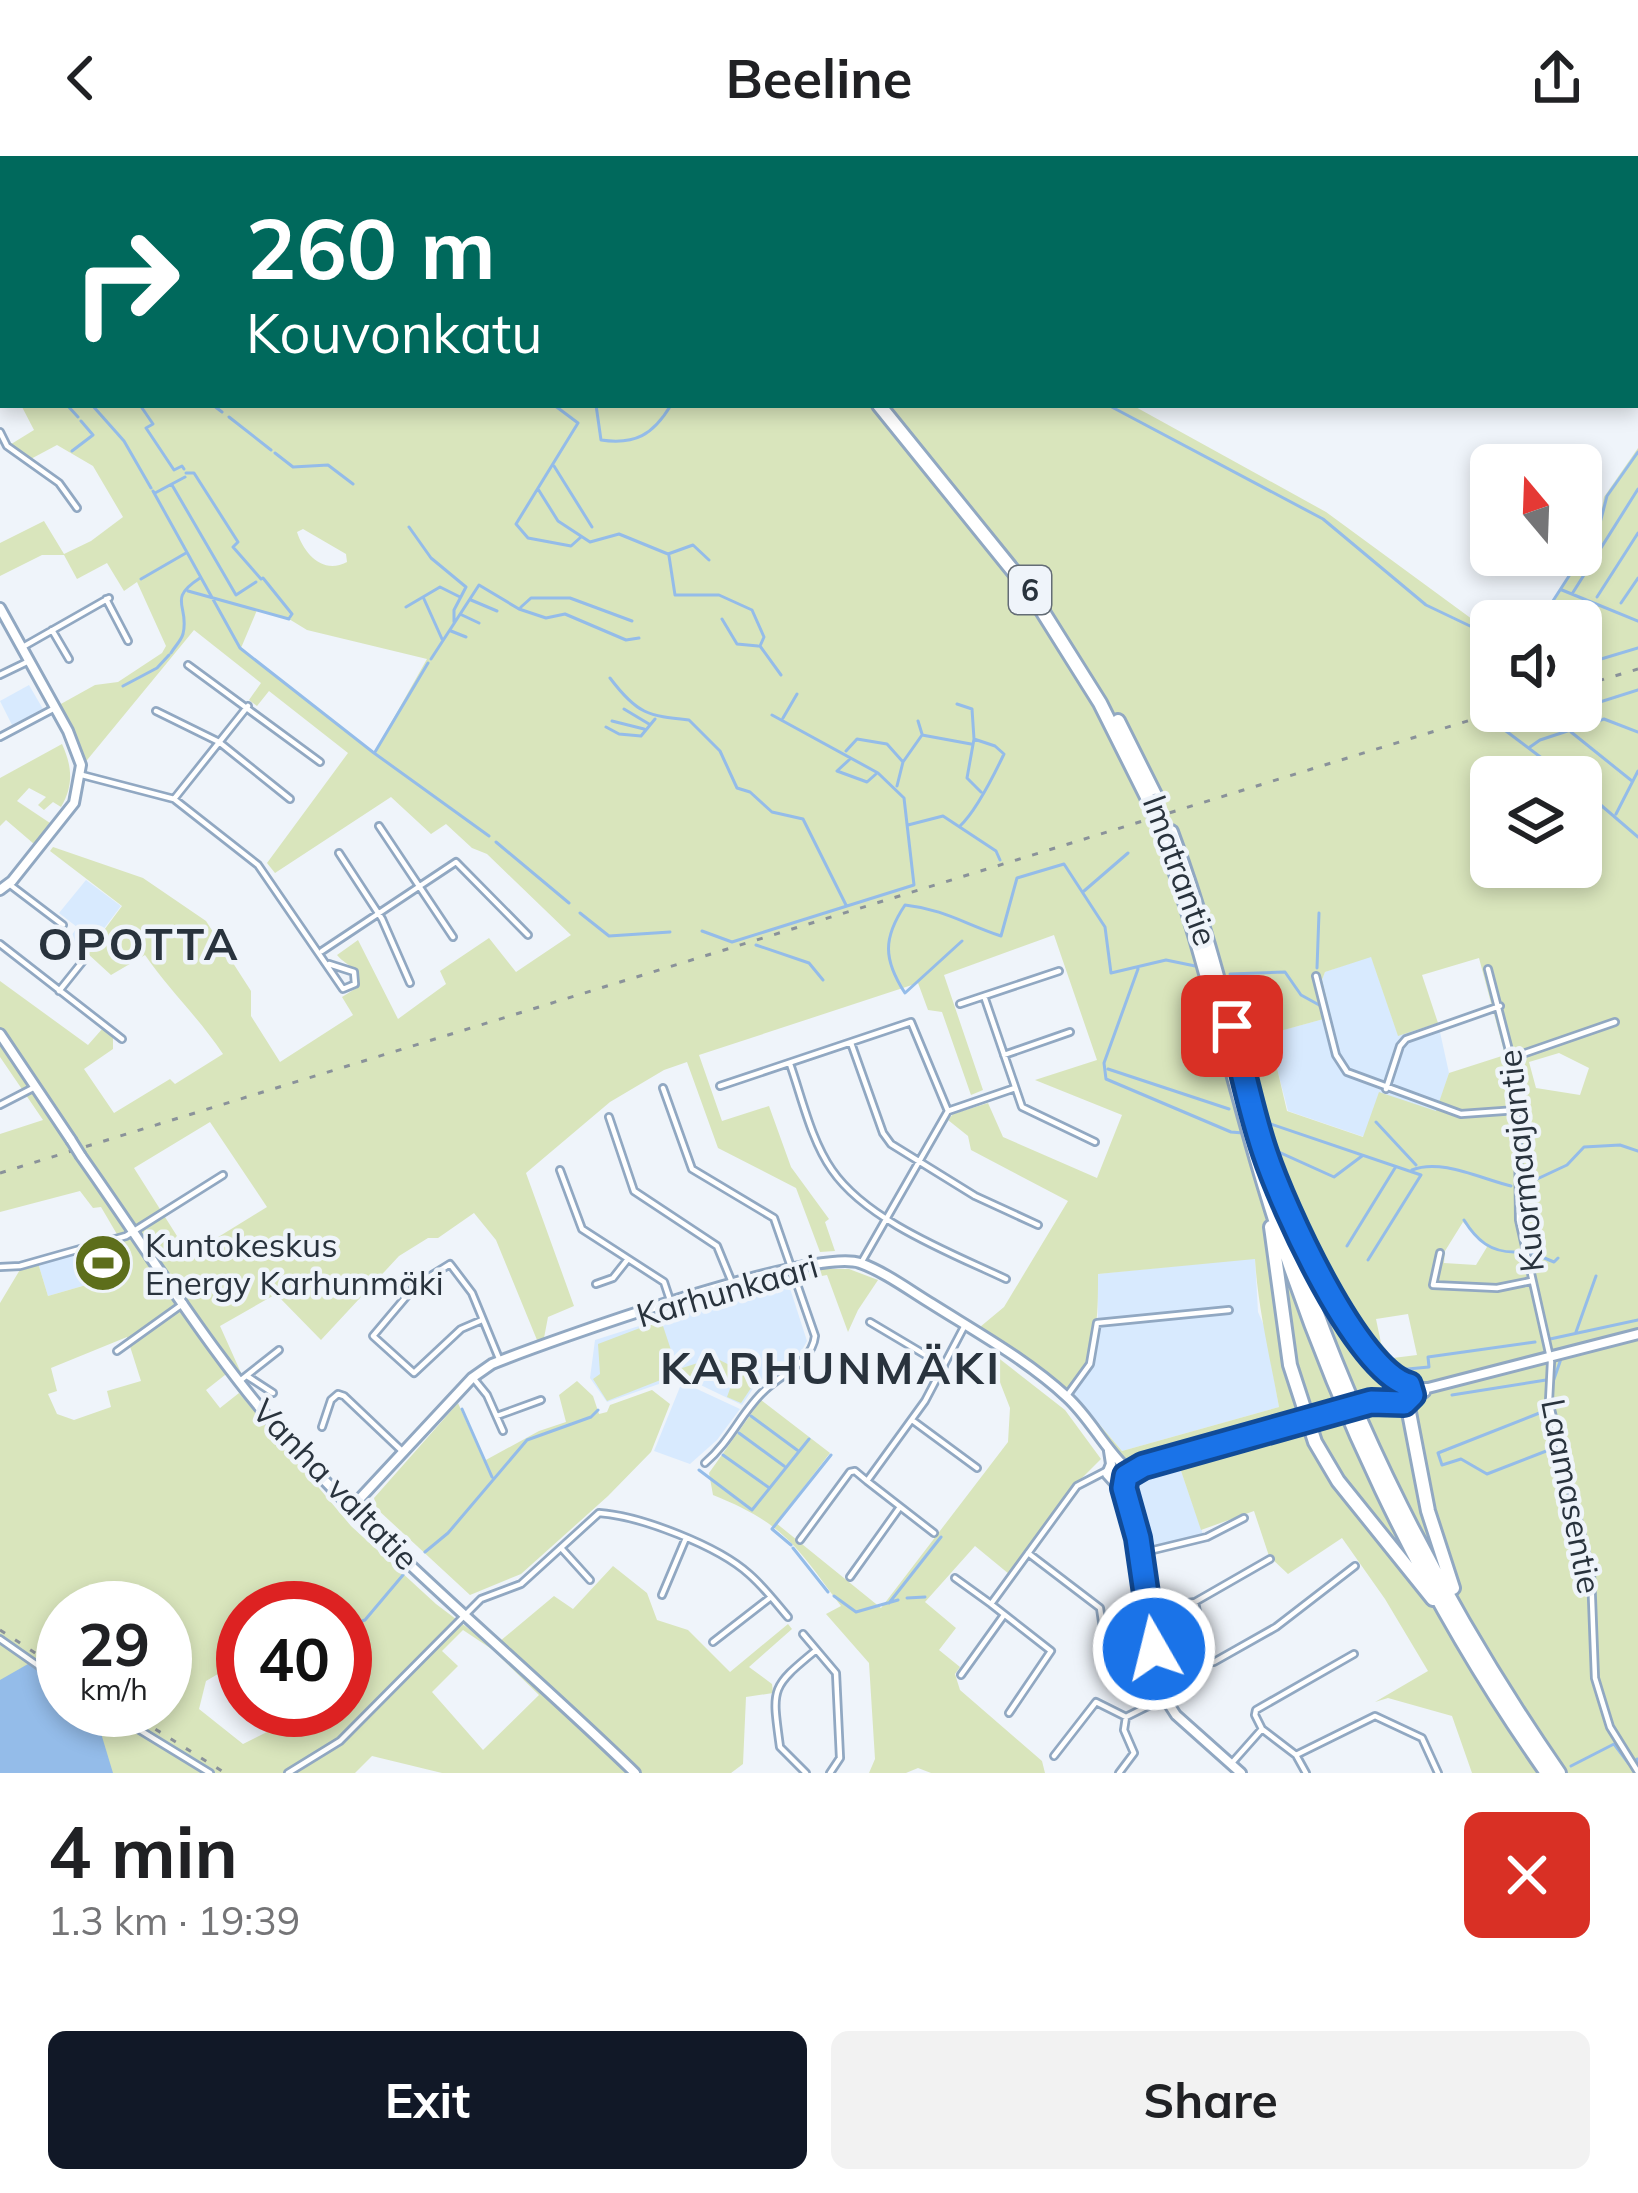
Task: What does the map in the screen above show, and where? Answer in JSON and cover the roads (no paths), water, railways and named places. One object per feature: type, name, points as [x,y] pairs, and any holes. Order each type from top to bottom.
[{"type":"highway","name":"Imatrantie","points":[[881,408],[1031,592],[1151,796]]},
{"type":"highway","name":"Imatrantie","points":[[892,408],[945,469],[1049,606],[1107,701],[1209,940],[1266,1156],[1313,1301],[1365,1431],[1511,1722],[1547,1773]]},
{"type":"highway","name":"Imatrantie","points":[[1167,833],[1264,1184],[1319,1343],[1358,1436],[1463,1629],[1559,1773]]},
{"type":"highway","points":[[1266,1156],[1329,1294],[1402,1394],[1428,1511],[1463,1629]]},
{"type":"highway","points":[[1264,1184],[1286,1344],[1306,1420],[1338,1481],[1463,1629]]},
{"type":"street","points":[[0,432],[4,448],[58,483],[77,508]]},
{"type":"street","points":[[22,648],[107,598],[128,641]]},
{"type":"street","points":[[0,608],[78,753],[82,775],[74,803],[4,887],[63,925]]},
{"type":"street","points":[[52,630],[69,659]]},
{"type":"street","points":[[0,675],[28,661]]},
{"type":"street","points":[[188,665],[320,762]]},
{"type":"street","points":[[175,799],[248,706]]},
{"type":"street","points":[[0,737],[55,708]]},
{"type":"street","points":[[156,711],[219,742],[290,799]]},
{"type":"street","points":[[82,775],[175,799],[258,865],[343,989],[355,984],[350,968],[329,964]]},
{"type":"street","points":[[379,826],[453,938]]},
{"type":"street","points":[[339,853],[379,914],[410,983]]},
{"type":"street","points":[[321,952],[456,862],[529,935]]},
{"type":"street","points":[[0,944],[122,1039]]},
{"type":"street","points":[[59,991],[83,961]]},
{"type":"street","name":"Kuormaajantie","points":[[1488,969],[1511,1058],[1519,1220],[1550,1354]]},
{"type":"street","points":[[960,1004],[1059,970]]},
{"type":"street","points":[[1316,976],[1339,1062],[1357,1078],[1474,1116],[1517,1110]]},
{"type":"street","points":[[984,996],[1025,1109],[1095,1142]]},
{"type":"street","points":[[1385,1089],[1406,1040],[1500,1006]]},
{"type":"street","points":[[720,1086],[911,1022],[948,1111]]},
{"type":"street","points":[[1511,1058],[1615,1022]]},
{"type":"street","points":[[1004,1055],[1070,1032]]},
{"type":"street","points":[[0,1034],[35,1087],[0,1105]]},
{"type":"street","points":[[851,1043],[883,1133],[919,1163],[1038,1225]]},
{"type":"street","points":[[790,1064],[823,1154],[857,1198],[1006,1279]]},
{"type":"street","name":"Vanha valtatie","points":[[35,1087],[184,1303],[299,1453],[635,1773]]},
{"type":"street","points":[[663,1088],[692,1169],[774,1218],[814,1330],[809,1354],[758,1396],[734,1435],[705,1463]]},
{"type":"street","points":[[862,1263],[948,1111],[1016,1088]]},
{"type":"street","points":[[608,1117],[634,1191],[717,1246],[733,1285]]},
{"type":"street","points":[[560,1169],[582,1229],[664,1282],[671,1303]]},
{"type":"street","points":[[0,1267],[20,1266],[135,1232],[223,1175]]},
{"type":"street","points":[[1440,1253],[1432,1285],[1497,1288],[1531,1281]]},
{"type":"street","points":[[596,1284],[613,1278],[628,1258]]},
{"type":"street","name":"Karhunkaari","points":[[352,1508],[472,1378],[500,1361],[793,1268],[832,1260],[862,1263],[965,1325],[1066,1396],[1107,1445],[1141,1553],[1164,1698]]},
{"type":"street","points":[[482,1320],[461,1329],[414,1373],[373,1336],[416,1285],[451,1264],[466,1282],[500,1361]]},
{"type":"street","points":[[117,1351],[184,1303]]},
{"type":"street","points":[[1066,1396],[1090,1364],[1097,1323],[1229,1310]]},
{"type":"street","points":[[870,1322],[944,1366]]},
{"type":"street","points":[[867,1480],[912,1420],[965,1325]]},
{"type":"street","points":[[992,1604],[1077,1486],[1092,1478],[1638,1334]]},
{"type":"street","points":[[273,1393],[243,1379],[279,1350]]},
{"type":"street","name":"Laamasentie","points":[[1550,1354],[1549,1401],[1591,1573],[1595,1678],[1610,1727],[1638,1772]]},
{"type":"street","points":[[472,1378],[484,1390],[503,1431]]},
{"type":"street","points":[[322,1427],[338,1394],[402,1451]]},
{"type":"street","points":[[497,1415],[542,1400]]},
{"type":"street","points":[[912,1420],[977,1468]]},
{"type":"street","points":[[800,1540],[850,1472],[934,1533]]},
{"type":"street","points":[[850,1577],[900,1507]]},
{"type":"street","points":[[288,1773],[340,1741],[481,1599],[521,1583],[603,1513],[686,1538],[739,1566],[788,1617]]},
{"type":"street","points":[[1141,1553],[1207,1538],[1244,1518]]},
{"type":"street","points":[[662,1595],[686,1538]]},
{"type":"street","points":[[562,1549],[590,1580]]},
{"type":"street","points":[[1028,1553],[1100,1608],[1106,1642]]},
{"type":"street","points":[[1148,1609],[1195,1602],[1270,1559]]},
{"type":"street","points":[[1195,1602],[1209,1662],[1276,1627],[1355,1566]]},
{"type":"street","points":[[955,1578],[1051,1651],[1010,1714]]},
{"type":"street","points":[[713,1642],[771,1598]]},
{"type":"street","points":[[961,1676],[1004,1615]]},
{"type":"street","points":[[803,1634],[836,1673],[840,1758],[830,1773]]},
{"type":"street","points":[[0,1639],[36,1664]]},
{"type":"street","points":[[806,1773],[780,1747],[776,1689],[817,1650]]},
{"type":"street","points":[[1306,1773],[1296,1755],[1262,1729],[1256,1709],[1354,1654]]},
{"type":"street","points":[[1126,1717],[1164,1698],[1176,1715],[1241,1773]]},
{"type":"street","points":[[1054,1756],[1092,1705],[1102,1704],[1126,1717]]},
{"type":"street","points":[[1296,1755],[1375,1716],[1422,1738],[1438,1773]]},
{"type":"street","points":[[1119,1773],[1134,1753],[1124,1730],[1126,1717]]},
{"type":"street","points":[[1231,1764],[1262,1729]]},
{"type":"street","points":[[151,1737],[210,1773]]},
{"type":"water","points":[[28,1664],[36,1669],[36,1737],[102,1737],[113,1773],[0,1773],[0,1680]]},
{"type":"waterway","points":[[70,408],[78,417]]},
{"type":"waterway","points":[[95,408],[124,441],[151,488]]},
{"type":"waterway","points":[[142,408],[153,424],[146,428],[174,470],[184,469]]},
{"type":"waterway","points":[[217,408],[222,412]]},
{"type":"waterway","points":[[558,408],[578,423],[516,524],[528,538],[571,546],[581,537]]},
{"type":"waterway","points":[[596,408],[601,440],[613,441],[642,436],[669,408]]},
{"type":"waterway","points":[[1114,408],[1323,519],[1426,605],[1470,626]]},
{"type":"waterway","points":[[229,417],[271,450]]},
{"type":"waterway","points":[[72,451],[93,435],[81,421]]},
{"type":"waterway","points":[[1554,600],[1598,531],[1607,496],[1638,452]]},
{"type":"waterway","points":[[275,453],[293,467],[328,465],[353,484]]},
{"type":"waterway","points":[[554,466],[592,527]]},
{"type":"waterway","points":[[186,473],[194,473],[238,542],[233,547],[261,579]]},
{"type":"waterway","points":[[155,493],[185,477]]},
{"type":"waterway","points":[[172,485],[236,595],[256,582]]},
{"type":"waterway","points":[[538,489],[558,521],[590,542],[619,534],[668,554],[693,545],[709,560]]},
{"type":"waterway","points":[[1572,594],[1638,489]]},
{"type":"waterway","points":[[153,491],[240,648],[489,836]]},
{"type":"waterway","points":[[409,527],[431,558],[466,587],[454,610],[454,622]]},
{"type":"waterway","points":[[1597,597],[1638,533]]},
{"type":"waterway","points":[[141,579],[186,553]]},
{"type":"waterway","points":[[669,556],[675,595],[719,595],[752,610],[764,637],[760,646],[781,675]]},
{"type":"waterway","points":[[171,653],[183,634],[184,592],[200,578]]},
{"type":"waterway","points":[[263,578],[290,617]]},
{"type":"waterway","points":[[1621,603],[1638,578]]},
{"type":"waterway","points":[[431,659],[479,585],[519,609],[546,618],[565,614],[626,640],[639,638]]},
{"type":"waterway","points":[[406,607],[440,587],[460,597]]},
{"type":"waterway","points":[[1562,590],[1638,621]]},
{"type":"waterway","points":[[188,591],[289,619]]},
{"type":"waterway","points":[[521,607],[531,598],[570,598],[632,621]]},
{"type":"waterway","points":[[424,599],[442,639]]},
{"type":"waterway","points":[[471,600],[497,611]]},
{"type":"waterway","points":[[462,615],[479,623]]},
{"type":"waterway","points":[[722,619],[737,644],[758,646]]},
{"type":"waterway","points":[[451,631],[466,637]]},
{"type":"waterway","points":[[1602,659],[1638,648]]},
{"type":"waterway","points":[[123,686],[157,668],[169,655]]},
{"type":"waterway","points":[[375,752],[428,663]]},
{"type":"waterway","points":[[610,678],[644,711],[689,720],[720,751],[737,788],[750,792],[772,812],[803,819],[846,905]]},
{"type":"waterway","points":[[1602,701],[1638,690]]},
{"type":"waterway","points":[[783,718],[797,694]]},
{"type":"waterway","points":[[957,704],[972,709],[974,739],[967,778],[981,792]]},
{"type":"waterway","points":[[624,709],[649,724]]},
{"type":"waterway","points":[[702,931],[732,942],[914,885],[904,798],[878,773],[772,715]]},
{"type":"waterway","points":[[606,727],[641,736],[655,719]]},
{"type":"waterway","points":[[1530,747],[1604,719],[1638,732]]},
{"type":"waterway","points":[[612,721],[644,729]]},
{"type":"waterway","points":[[918,721],[922,734]]},
{"type":"waterway","points":[[1507,732],[1539,756]]},
{"type":"waterway","points":[[1571,732],[1632,781]]},
{"type":"waterway","points":[[922,735],[971,744]]},
{"type":"waterway","points":[[897,786],[903,762],[922,735]]},
{"type":"waterway","points":[[846,751],[857,739],[887,744],[903,762]]},
{"type":"waterway","points":[[960,826],[1004,754],[974,739]]},
{"type":"waterway","points":[[850,759],[837,771],[867,782],[876,774]]},
{"type":"waterway","points":[[1616,814],[1638,771]]},
{"type":"waterway","points":[[1602,806],[1638,837]]},
{"type":"waterway","points":[[908,825],[943,816],[996,851],[1000,860]]},
{"type":"waterway","points":[[496,842],[569,903]]},
{"type":"waterway","points":[[1084,891],[1128,853]]},
{"type":"waterway","points":[[962,941],[905,993],[888,949],[905,905],[943,913],[1001,936],[1017,878],[1064,864],[1105,927],[1111,973],[1166,960],[1200,967]]},
{"type":"waterway","points":[[580,913],[609,936],[670,932]]},
{"type":"waterway","points":[[1317,968],[1319,913]]},
{"type":"waterway","points":[[756,945],[809,963],[823,980]]},
{"type":"waterway","points":[[1138,969],[1104,1063],[1106,1079],[1243,1133]]},
{"type":"waterway","points":[[1230,974],[1285,972],[1301,995],[1321,1006]]},
{"type":"waterway","points":[[1108,1069],[1229,1109]]},
{"type":"waterway","points":[[1262,1121],[1421,1175],[1368,1260]]},
{"type":"waterway","points":[[1376,1122],[1416,1165]]},
{"type":"waterway","points":[[1522,1186],[1567,1165],[1584,1147],[1620,1145],[1638,1151]]},
{"type":"waterway","points":[[1270,1148],[1334,1177],[1362,1156]]},
{"type":"waterway","points":[[1347,1246],[1395,1168]]},
{"type":"waterway","points":[[1412,1170],[1448,1168],[1511,1186]]},
{"type":"waterway","points":[[1464,1220],[1485,1244],[1514,1252]]},
{"type":"waterway","points":[[1530,1252],[1554,1262],[1558,1258]]},
{"type":"waterway","points":[[1576,1332],[1596,1276]]},
{"type":"waterway","points":[[1550,1339],[1638,1320]]},
{"type":"waterway","points":[[1387,1362],[1397,1370],[1429,1367],[1428,1357],[1535,1342]]},
{"type":"waterway","points":[[1554,1379],[1562,1356]]},
{"type":"waterway","points":[[1452,1395],[1546,1380]]},
{"type":"waterway","points":[[462,1409],[492,1477]]},
{"type":"waterway","points":[[425,1552],[448,1533],[527,1440],[591,1417],[598,1410]]},
{"type":"waterway","points":[[1542,1412],[1554,1448],[1487,1474],[1461,1459],[1442,1465],[1438,1453],[1542,1412]]},
{"type":"waterway","points":[[751,1416],[797,1450]]},
{"type":"waterway","points":[[739,1433],[784,1466]]},
{"type":"waterway","points":[[699,1470],[752,1510],[809,1439]]},
{"type":"waterway","points":[[723,1455],[768,1487]]},
{"type":"waterway","points":[[791,1545],[772,1529],[831,1455]]},
{"type":"waterway","points":[[889,1603],[941,1537]]},
{"type":"waterway","points":[[793,1548],[828,1592]]},
{"type":"waterway","points":[[372,1612],[403,1575]]},
{"type":"waterway","points":[[834,1596],[856,1612],[898,1600]]},
{"type":"waterway","points":[[907,1598],[925,1597]]},
{"type":"waterway","points":[[1571,1766],[1614,1744],[1629,1764]]},
{"type":"railway","points":[[1602,680],[1638,669]]},
{"type":"railway","points":[[0,1173],[1470,720]]},
{"type":"railway","points":[[0,1630],[36,1653]]},
{"type":"railway","points":[[168,1737],[225,1773]]},
{"type":"place","name":"Kuntokeskus Energy Karhunmäki","points":[[103,1263]]},
{"type":"district","name":"OPOTTA","points":[[139,943]]},
{"type":"district","name":"KARHUNMÄKI","points":[[831,1367]]}]
